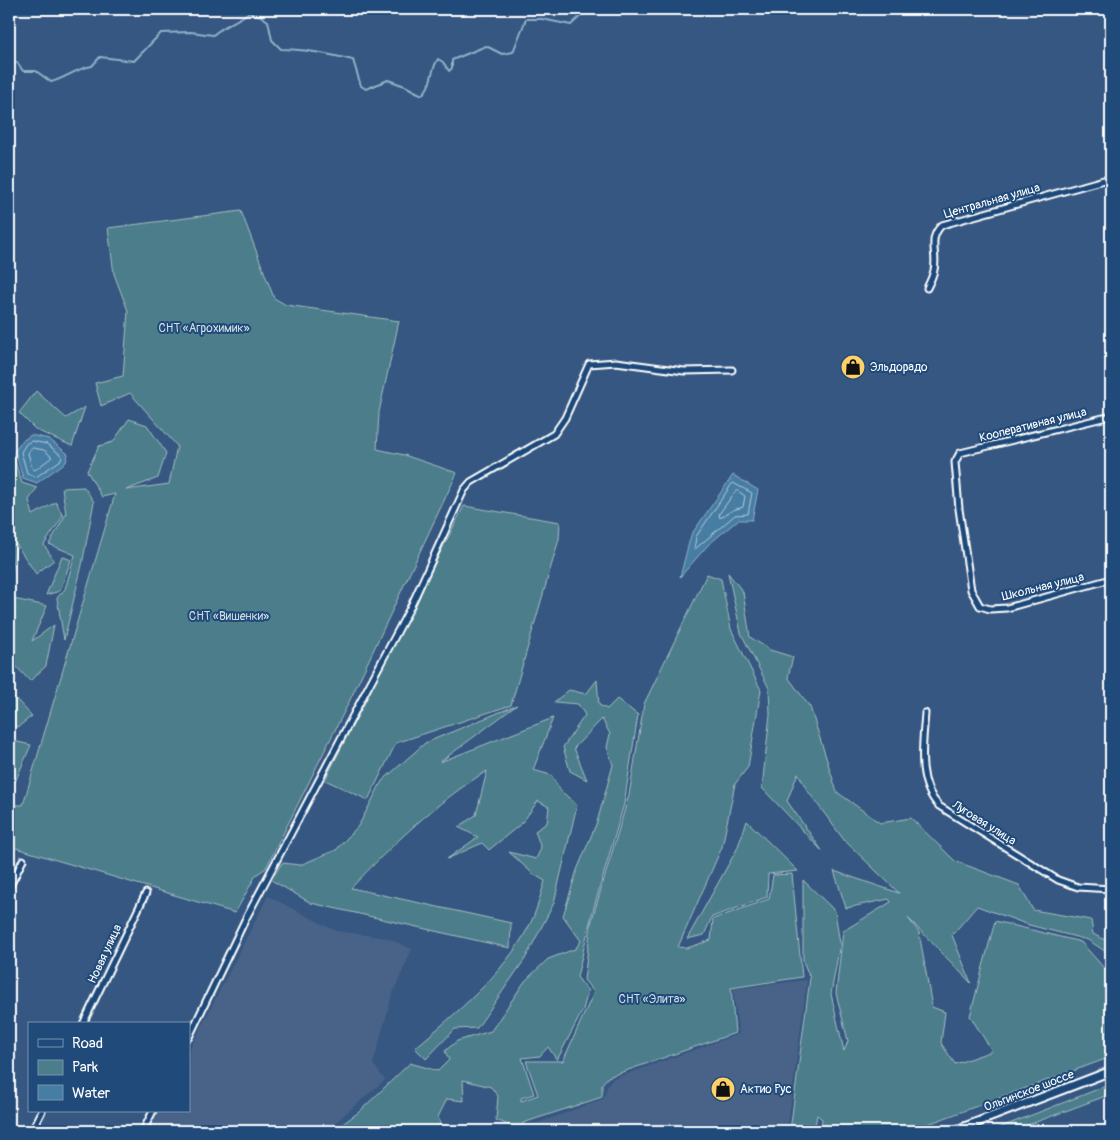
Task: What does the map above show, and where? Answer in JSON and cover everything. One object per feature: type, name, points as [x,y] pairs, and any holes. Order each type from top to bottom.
[{"type":"main road","name":"Ольгинское шоссе","points":[[954,1131],[1111,1072]]},
{"type":"street","name":"Центральная улица","points":[[927,288],[934,270],[933,239],[936,230],[942,225],[1111,178]]},
{"type":"street","points":[[190,1035],[253,905],[411,606],[458,501],[471,482],[554,434],[565,418],[589,364],[616,362],[684,371],[732,370]]},
{"type":"street","name":"Кооперативная улица","points":[[980,606],[971,590],[959,509],[955,462],[960,453],[1111,416]]},
{"type":"street","name":"Школьная улица","points":[[980,606],[990,609],[1007,608],[1111,579]]},
{"type":"street","name":"Луговая улица","points":[[925,713],[923,766],[928,790],[934,801],[959,820],[1068,884],[1111,889]]},
{"type":"street","points":[[9,888],[23,860]]},
{"type":"street","name":"Новая улица","points":[[84,1022],[146,893]]},
{"type":"street","points":[[32,1131],[42,1112]]},
{"type":"street","points":[[143,1131],[152,1112]]},
{"type":"shaded area","points":[[268,896],[336,931],[387,938],[412,949],[392,995],[373,1064],[385,1080],[325,1131],[148,1131],[158,1112],[190,1112],[190,1049]]},
{"type":"shaded area","points":[[807,980],[787,1131],[506,1131],[533,1125],[603,1099],[608,1085],[613,1079],[739,1034],[733,989]]},
{"type":"green space","name":"СНТ «Вишенки»","points":[[241,211],[274,298],[286,305],[399,321],[379,412],[377,449],[404,455],[457,473],[348,704],[266,868],[256,875],[235,913],[9,846],[9,805],[23,805],[115,494],[102,497],[87,471],[99,446],[113,442],[129,419],[147,425],[166,453],[158,478],[126,490],[169,484],[177,446],[130,393],[101,406],[95,383],[123,376],[128,311],[114,274],[108,228]]},
{"type":"green space","points":[[36,391],[66,418],[85,407],[72,446],[36,430],[19,413]]},
{"type":"green space","points":[[11,449],[22,483],[37,488],[29,500],[33,515],[56,502],[63,516],[44,545],[54,560],[36,574],[16,544],[11,576],[9,576],[9,450]]},
{"type":"green space","points":[[84,487],[94,502],[82,565],[64,640],[57,598],[65,589],[75,555],[49,544],[66,514],[62,488]]},
{"type":"green space","points":[[464,506],[560,522],[559,539],[511,705],[396,743],[368,800],[325,780]]},
{"type":"green space","points":[[62,556],[71,560],[60,591],[46,595]]},
{"type":"green space","points":[[728,573],[743,592],[750,637],[770,650],[793,657],[788,677],[810,707],[837,792],[880,823],[911,818],[955,861],[1019,885],[1033,910],[1091,920],[1093,934],[1111,943],[1111,955],[1088,940],[1029,925],[977,906],[952,935],[971,983],[908,918],[919,932],[932,1007],[945,1012],[941,1043],[955,1064],[992,1051],[970,1016],[995,921],[1081,942],[1111,976],[1111,1057],[909,1131],[821,1131],[822,1119],[817,1115],[814,1131],[790,1131],[810,978],[803,961],[803,880],[835,911],[840,944],[831,994],[844,1051],[848,1041],[836,993],[843,931],[891,902],[889,899],[846,908],[834,871],[899,893],[844,840],[807,790],[798,773],[787,801],[823,852],[762,788],[770,714],[769,688],[741,633]]},
{"type":"green space","name":"СНТ «Элита»","points":[[707,574],[721,579],[731,629],[761,690],[748,767],[735,784],[722,847],[678,947],[687,948],[711,940],[713,919],[769,899],[773,875],[792,874],[802,977],[731,988],[735,1033],[608,1077],[602,1084],[602,1097],[523,1123],[524,1131],[496,1120],[498,1096],[491,1087],[463,1080],[464,1101],[447,1099],[438,1117],[443,1131],[333,1131],[359,1112],[410,1063],[438,1071],[449,1060],[445,1051],[457,1041],[491,1031],[525,981],[548,959],[575,949],[581,941],[563,916],[577,870],[597,822],[613,765],[607,747],[610,734],[602,719],[574,748],[587,780],[570,771],[563,747],[585,715],[578,704],[554,702],[569,690],[586,694],[597,680],[599,705],[607,709],[617,699],[638,715],[624,804],[592,914],[577,977],[588,991],[583,1010],[557,1060],[548,1047],[540,1056],[522,1058],[534,1094],[521,1098],[521,1101],[538,1095],[526,1061],[563,1061],[594,992],[584,980],[591,923],[629,795],[644,704]]},
{"type":"green space","points":[[9,598],[47,606],[32,641],[54,625],[46,666],[30,681],[9,659]]},
{"type":"green space","points":[[14,697],[32,716],[18,727],[9,724],[9,708]]},
{"type":"green space","points":[[517,705],[440,762],[553,718],[533,770],[551,775],[561,791],[577,805],[554,903],[525,959],[477,1028],[455,1029],[426,1059],[415,1048],[492,978],[531,923],[545,881],[533,874],[509,852],[536,859],[541,848],[535,831],[547,823],[549,807],[538,801],[522,823],[489,850],[482,843],[447,859],[478,837],[458,827],[476,815],[487,771],[432,810],[382,856],[351,888],[511,923],[510,948],[311,903],[271,880],[282,863],[300,865],[336,850],[359,825],[382,781],[425,743]]},
{"type":"green space","points":[[9,740],[31,745],[12,789],[9,791]]},
{"type":"green space","points":[[747,821],[798,871],[768,874],[767,897],[712,917],[704,935],[687,939],[737,849]]},
{"type":"green space","points":[[1111,1084],[1111,1094],[1012,1131],[991,1131]]},
{"type":"water","points":[[31,435],[49,439],[68,454],[66,462],[37,483],[23,478],[15,451],[22,441]]},
{"type":"water","points":[[733,475],[758,490],[752,520],[738,520],[708,545],[680,577],[691,535]]},
{"type":"waterway","points":[[9,70],[12,64],[17,62],[23,71],[36,71],[51,82],[92,66],[100,57],[134,61],[161,33],[191,32],[213,35],[248,13],[259,15],[268,21],[272,40],[281,49],[317,52],[353,60],[361,86],[366,89],[388,80],[422,95],[428,87],[438,59],[443,62],[449,71],[452,68],[452,60],[486,46],[502,54],[513,52],[526,19],[542,19],[571,25],[588,9]]},
{"type":"place","name":"Эльдорадо","points":[[853,367]]},
{"type":"place","name":"Актио Рус","points":[[723,1089]]},
{"type":"park label","name":"СНТ «Агрохимик»","points":[[204,328]]}]
